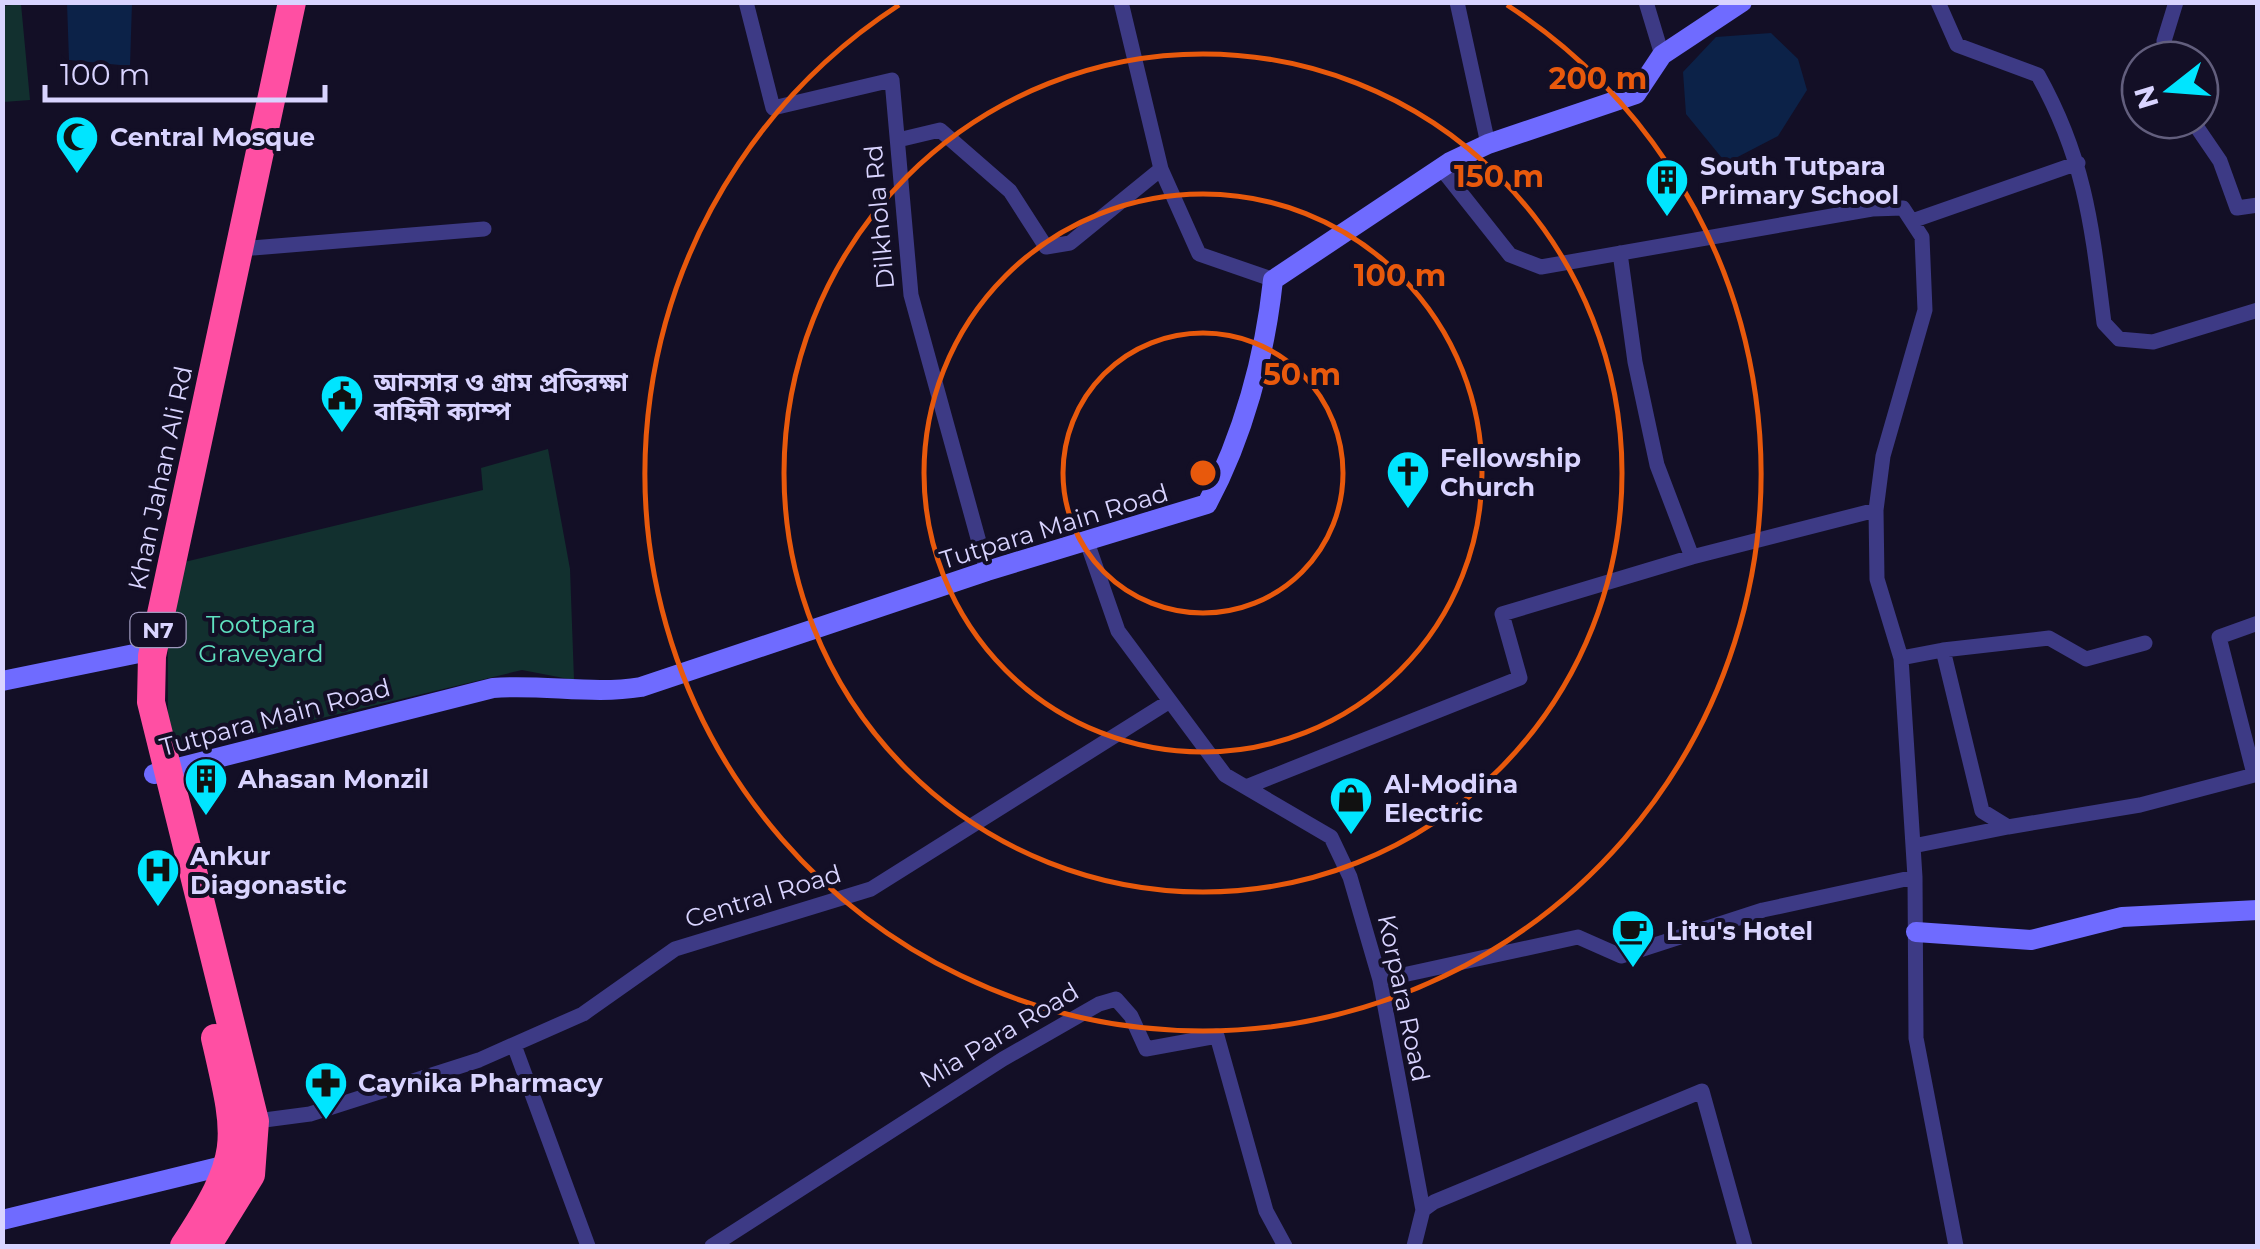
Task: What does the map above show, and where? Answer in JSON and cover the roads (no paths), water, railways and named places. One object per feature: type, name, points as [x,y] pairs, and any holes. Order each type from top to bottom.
[{"type":"highway","name":"Khan Jahan Ali Rd","points":[[207,1246],[251,1175],[245,1122],[160,772],[136,700],[139,653],[275,2]]},
{"type":"highway","name":"Khan Jahan Ali Rd","points":[[160,772],[151,702],[152,656],[292,2]]},
{"type":"highway","name":"Khan Jahan Ali Rd","points":[[184,1246],[232,1164],[245,1122]]},
{"type":"street","name":"Dilkhola Rd","points":[[746,2],[773,108],[892,80],[911,296],[987,572]]},
{"type":"street","points":[[1121,2],[1161,168],[1198,254],[1274,280],[1440,168],[1488,144],[1622,102],[1636,94],[1662,55],[1742,2]]},
{"type":"street","points":[[1457,2],[1488,144]]},
{"type":"street","points":[[1646,2],[1662,55]]},
{"type":"street","points":[[1938,2],[1957,45],[2038,75],[2065,123],[2086,187],[2104,323],[2119,339],[2152,342],[2258,310]]},
{"type":"street","points":[[2164,40],[2176,2]]},
{"type":"street","points":[[898,140],[940,130],[1010,191],[1046,246],[1070,243],[1161,168]]},
{"type":"street","points":[[2206,140],[2220,161],[2237,208],[2258,204]]},
{"type":"street","points":[[1912,221],[2078,164]]},
{"type":"street","points":[[1440,168],[1510,255],[1541,267],[1872,209],[1903,208],[1922,237],[1925,310],[1883,456],[1876,510],[1877,579],[1901,658],[1915,877],[1916,1038],[1956,1246]]},
{"type":"street","points":[[240,249],[484,229]]},
{"type":"street","points":[[1620,253],[1657,465],[1692,557]]},
{"type":"street","name":"Tutpara Main Road","points":[[160,772],[493,688],[538,684],[602,694],[641,687],[987,572],[1208,504],[1232,459],[1268,327],[1274,280]]},
{"type":"street","points":[[1246,787],[1520,678],[1502,614],[1692,557],[1876,510]]},
{"type":"street","name":"Korpara Road","points":[[1087,542],[1118,631],[1225,775],[1331,837],[1350,876],[1380,980],[1423,1210]]},
{"type":"street","points":[[1913,846],[2140,805],[2256,774],[2218,636],[2258,622]]},
{"type":"street","points":[[1901,658],[2049,638],[2086,659],[2145,643]]},
{"type":"street","points":[[1943,650],[1982,811],[2008,828]]},
{"type":"street","points":[[2,682],[139,653]]},
{"type":"street","name":"Central Road","points":[[245,1122],[310,1114],[479,1060],[583,1014],[675,949],[871,889],[1170,701]]},
{"type":"street","points":[[1380,980],[1578,937],[1621,956],[1764,910],[1915,877]]},
{"type":"street","points":[[1916,932],[2031,940],[2122,917],[2258,910]]},
{"type":"street","name":"Mia Para Road","points":[[712,1246],[1002,1059],[1099,1004],[1116,999],[1132,1016],[1146,1049],[1217,1036],[1266,1211],[1285,1246]]},
{"type":"street","points":[[514,1045],[588,1246]]},
{"type":"street","points":[[1414,1246],[1423,1210],[1702,1091],[1745,1246]]},
{"type":"street","points":[[2,1220],[232,1164]]},
{"type":"water","points":[[67,3],[132,3],[130,66],[69,60]]},
{"type":"water","points":[[1771,33],[1798,59],[1807,90],[1778,136],[1726,163],[1686,114],[1683,72],[1716,37]]},
{"type":"place","name":"Central Mosque","points":[[77,175]]},
{"type":"place","name":"South Tutpara Primary School","points":[[1667,218]]},
{"type":"place","name":"আনসার ও গ্রাম প্রতিরক্ষা বাহিনী ক্যাম্প","points":[[342,434]]},
{"type":"place","name":"Fellowship Church","points":[[1408,510]]},
{"type":"place","name":"Ahasan Monzil","points":[[206,817]]},
{"type":"place","name":"Al-Modina Electric","points":[[1351,836]]},
{"type":"place","name":"Ankur Diagonastic","points":[[158,908]]},
{"type":"place","name":"Litu's Hotel","points":[[1633,969]]},
{"type":"place","name":"Caynika Pharmacy","points":[[326,1121]]},
{"type":"park label","name":"Tootpara Graveyard","points":[[261,638]]}]
